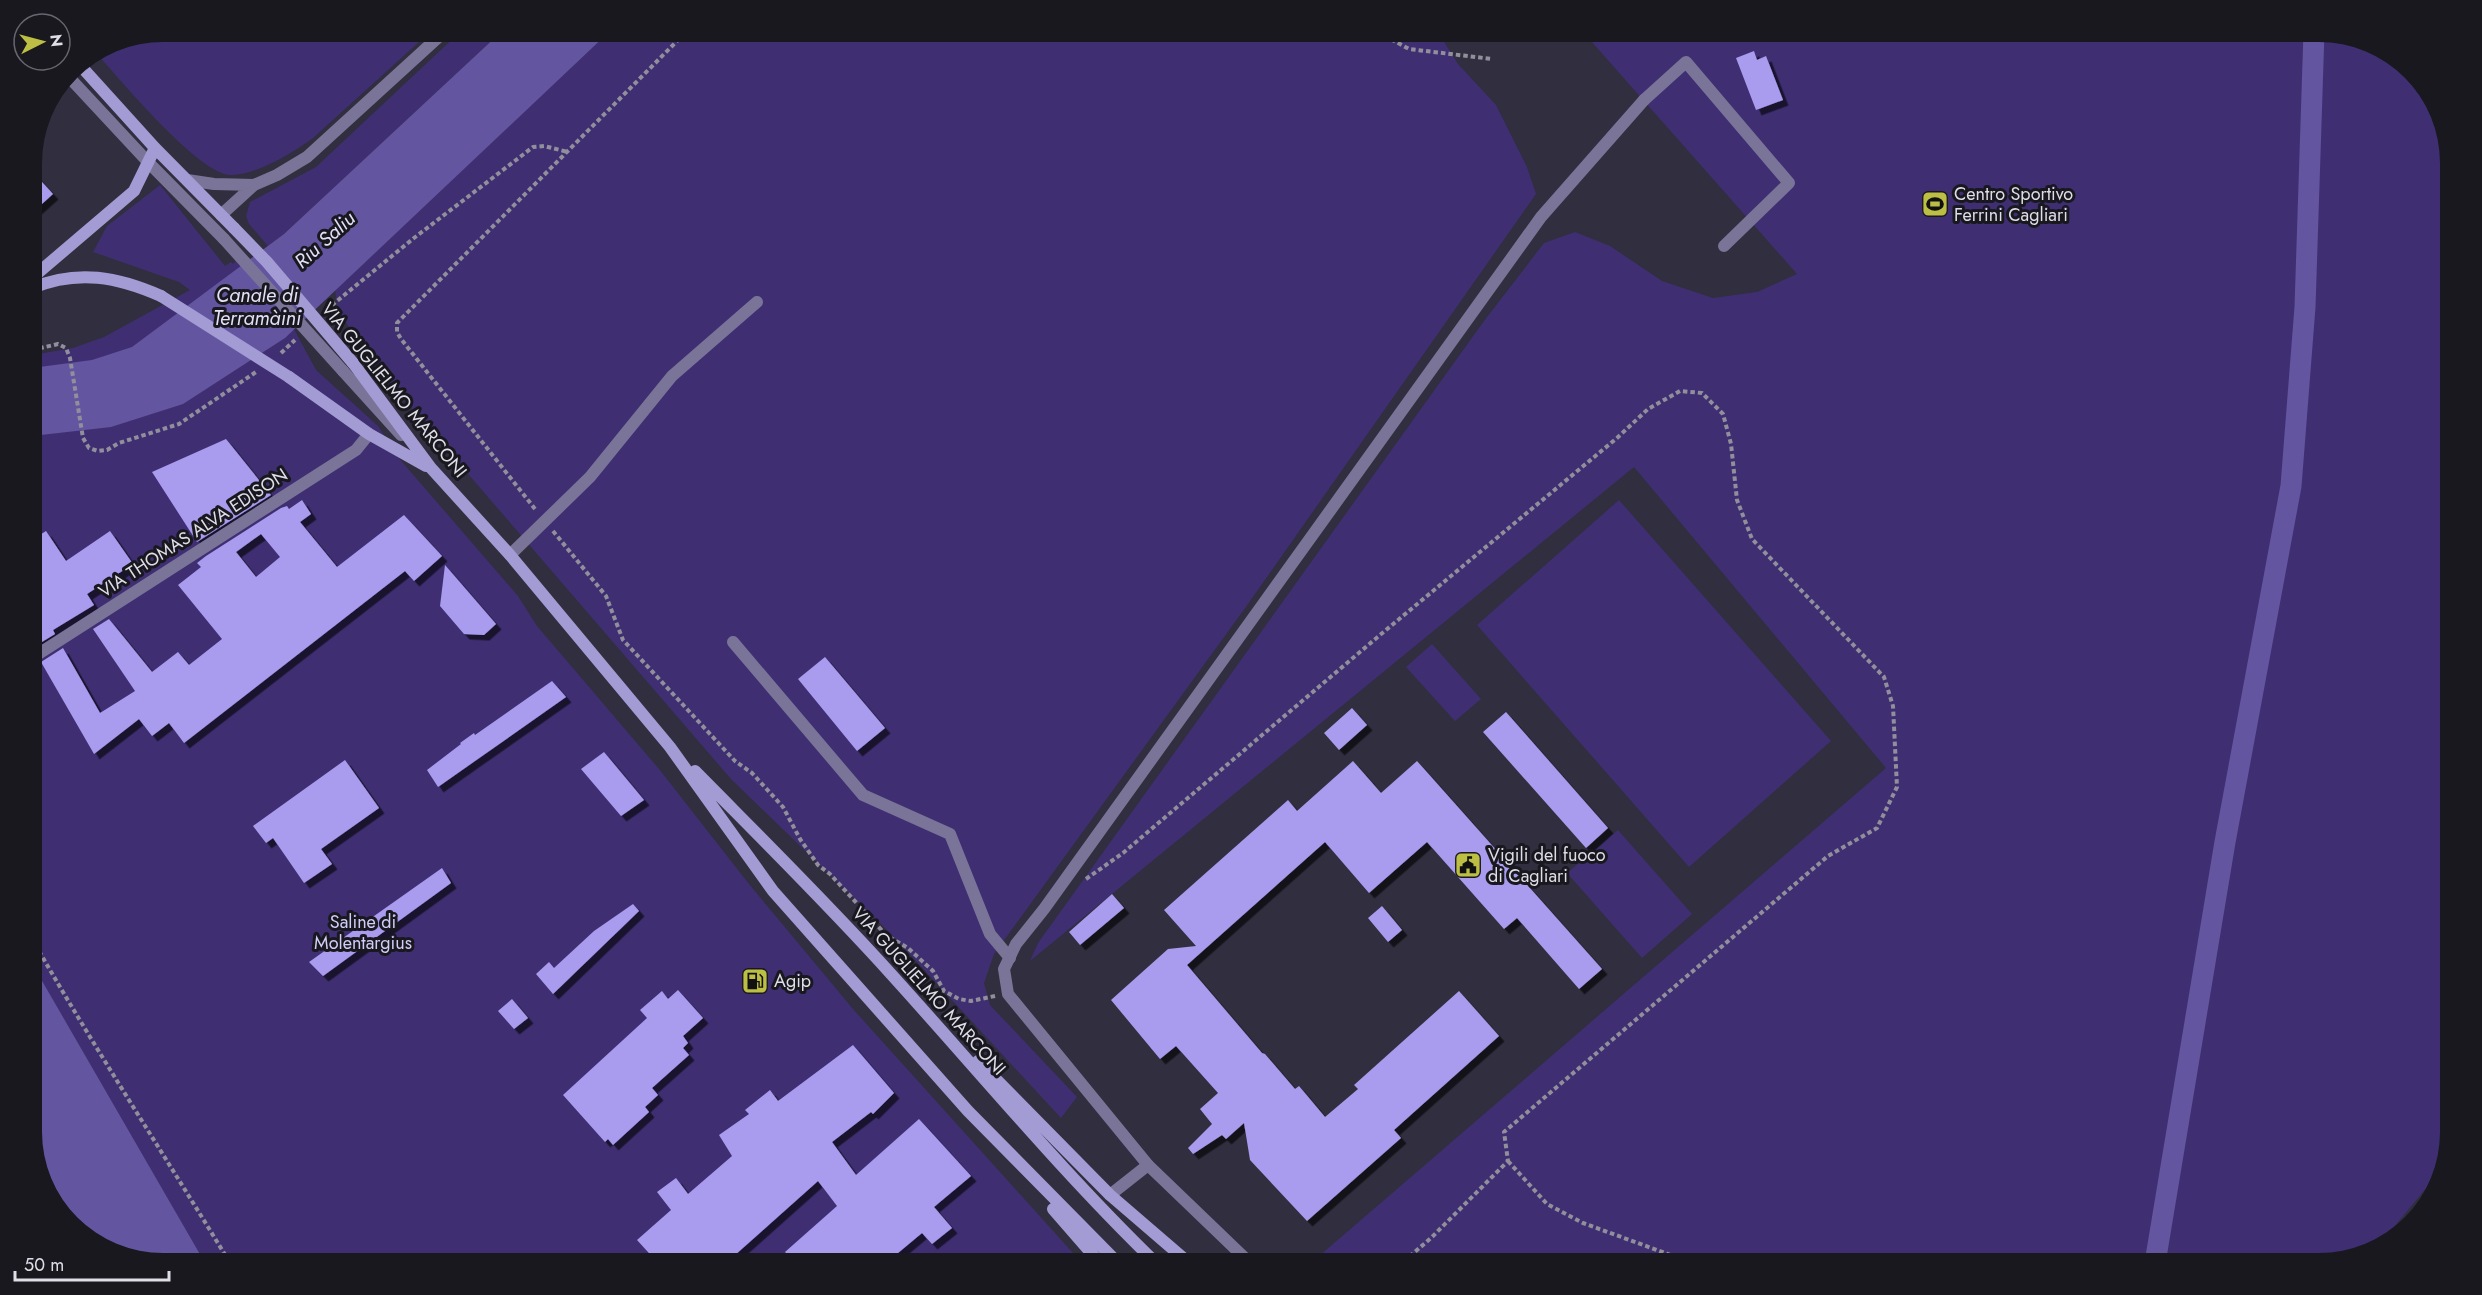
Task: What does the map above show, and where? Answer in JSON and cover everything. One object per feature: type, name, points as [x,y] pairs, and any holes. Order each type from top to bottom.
[{"type":"main road","name":"VIA GUGLIELMO MARCONI","points":[[85,70],[155,148],[267,262],[348,367],[431,468],[510,555],[670,747],[773,891],[968,1111],[1108,1253]]},
{"type":"main road","points":[[42,269],[134,191],[155,148]]},
{"type":"main road","points":[[42,285],[65,279],[103,277],[130,282],[161,296],[289,377],[369,434],[431,468]]},
{"type":"main road","name":"VIA GUGLIELMO MARCONI","points":[[670,747],[800,876],[892,975],[1028,1130],[1145,1253]]},
{"type":"main road","points":[[892,975],[1110,1195],[1178,1253]]},
{"type":"main road","points":[[968,1111],[1091,1253]]},
{"type":"street","points":[[187,180],[214,184],[254,184],[277,176],[307,157],[433,42]]},
{"type":"street","points":[[1240,1253],[1148,1165],[1008,994],[1004,969],[1016,944],[1079,860],[1541,217],[1644,100],[1686,62],[1789,183],[1724,246]]},
{"type":"street","points":[[73,82],[148,162],[348,367]]},
{"type":"street","points":[[221,215],[254,184]]},
{"type":"street","points":[[510,555],[590,477],[672,376],[757,302]]},
{"type":"street","name":"VIA THOMAS ALVA EDISON","points":[[42,652],[356,450],[369,434]]},
{"type":"street","points":[[733,642],[862,795],[950,834],[990,934],[1010,958]]},
{"type":"street","points":[[1110,1195],[1148,1165]]},
{"type":"path","points":[[676,42],[568,153],[403,315],[397,323],[397,332],[606,596],[623,640],[735,761],[752,773],[783,807],[800,839],[818,865],[830,874],[886,935],[908,948],[933,971],[939,984],[949,994],[971,1001],[1008,994]]},
{"type":"path","points":[[1396,42],[1409,49],[1492,59]]},
{"type":"path","points":[[318,317],[414,238],[533,147],[544,146],[568,153]]},
{"type":"path","points":[[276,357],[302,333]]},
{"type":"path","points":[[42,348],[57,344],[66,348],[70,358],[83,438],[88,448],[98,451],[107,450],[119,443],[179,424],[258,370]]},
{"type":"path","points":[[1079,884],[1123,854],[1380,635],[1617,438],[1648,409],[1680,391],[1702,393],[1723,414],[1731,444],[1737,500],[1752,539],[1884,677],[1893,706],[1897,787],[1877,828],[1828,856],[1504,1132],[1508,1161],[1547,1204],[1583,1222],[1665,1253]]},
{"type":"path","points":[[42,956],[75,1015],[158,1143],[224,1253]]},
{"type":"path","points":[[1414,1253],[1431,1239],[1508,1161]]},
{"type":"green space","points":[[163,42],[419,42],[313,138],[285,156],[251,172],[230,175],[216,170],[179,142],[140,103],[101,59],[124,48]]},
{"type":"green space","points":[[449,42],[490,42],[284,234],[268,246],[249,224],[246,216],[250,202],[316,167]]},
{"type":"green space","points":[[598,42],[1444,42],[1458,64],[1496,105],[1527,167],[1536,194],[1248,604],[994,954],[984,983],[990,1005],[1077,1097],[1061,1118],[891,934],[731,779],[394,388],[338,312],[335,289]]},
{"type":"green space","points":[[1592,42],[2335,43],[2365,51],[2386,62],[2410,83],[2420,96],[2434,124],[2440,155],[2440,1140],[2434,1171],[2426,1188],[2394,1227],[2386,1233],[2350,1249],[2319,1253],[1323,1253],[1886,768],[1634,467],[1030,961],[1038,943],[1484,321],[1544,243],[1575,232],[1610,246],[1662,281],[1713,298],[1757,292],[1797,274]]},
{"type":"green space","name":"Saline di Molentargius","points":[[160,185],[225,266],[237,260],[282,307],[316,370],[378,426],[397,456],[518,596],[537,626],[659,769],[749,884],[853,1009],[1073,1253],[163,1253],[139,1251],[110,1241],[96,1233],[72,1212],[62,1199],[48,1171],[42,1140],[42,353],[73,348],[104,337],[190,290],[179,282],[93,252],[107,226]]},
{"type":"green space","points":[[1619,500],[1831,741],[1689,867],[1477,625]]},
{"type":"green space","points":[[1432,644],[1481,699],[1455,721],[1406,667]]},
{"type":"green space","points":[[1618,830],[1692,914],[1642,958],[1567,873]]},
{"type":"water","name":"Canale di Terramàini","points":[[490,42],[598,42],[285,338],[183,404],[111,427],[42,435],[42,367],[92,360],[132,347],[284,234]]},
{"type":"water","points":[[42,981],[199,1253],[147,1252],[124,1247],[96,1233],[83,1223],[62,1199],[48,1171],[42,1140]]},
{"type":"building","points":[[1754,51],[1757,60],[1766,56],[1783,100],[1756,110],[1736,58]]},
{"type":"building","points":[[42,182],[53,194],[42,204]]},
{"type":"building","points":[[226,439],[271,495],[197,542],[152,472]]},
{"type":"building","points":[[302,500],[311,514],[300,522],[337,567],[404,515],[442,556],[414,581],[405,571],[184,743],[169,723],[152,736],[139,719],[94,754],[42,661],[63,648],[100,713],[135,691],[93,629],[109,619],[152,672],[178,652],[189,665],[222,639],[178,585],[201,567],[197,563],[206,556],[287,506],[289,509]],"holes":[[[261,534],[280,557],[256,577],[236,552]]]},
{"type":"building","points":[[46,531],[66,561],[110,531],[133,564],[87,594],[94,605],[53,630],[55,634],[42,642],[42,534]]},
{"type":"building","points":[[445,565],[496,624],[484,635],[464,634],[440,606]]},
{"type":"building","points":[[825,657],[885,728],[857,751],[798,679]]},
{"type":"building","points":[[552,681],[566,697],[438,787],[427,770],[474,733],[475,735]]},
{"type":"building","points":[[1352,708],[1367,725],[1339,750],[1324,733]]},
{"type":"building","points":[[1506,712],[1608,828],[1586,848],[1483,732]]},
{"type":"building","points":[[604,752],[644,800],[621,816],[581,769]]},
{"type":"building","points":[[345,760],[379,808],[321,849],[332,864],[304,883],[273,838],[266,843],[253,826]]},
{"type":"building","points":[[1353,761],[1381,793],[1417,761],[1602,969],[1579,989],[1517,918],[1504,929],[1427,842],[1369,893],[1325,842],[1187,965],[1262,1053],[1295,1089],[1299,1086],[1325,1117],[1358,1089],[1354,1085],[1459,991],[1499,1036],[1394,1130],[1401,1138],[1307,1221],[1250,1160],[1244,1123],[1226,1139],[1222,1135],[1193,1154],[1188,1148],[1212,1124],[1200,1109],[1218,1093],[1176,1046],[1160,1059],[1111,1000],[1168,949],[1196,946],[1164,910],[1288,800],[1297,811]]},
{"type":"building","points":[[442,868],[451,883],[323,976],[309,962]]},
{"type":"building","points":[[1112,894],[1124,908],[1080,945],[1069,932]]},
{"type":"building","points":[[633,904],[639,911],[553,994],[536,974],[549,962],[554,968],[594,931]]},
{"type":"building","points":[[1382,906],[1402,930],[1388,942],[1368,918]]},
{"type":"building","points":[[678,990],[703,1018],[683,1036],[688,1043],[683,1048],[689,1055],[652,1088],[658,1095],[645,1107],[649,1112],[613,1145],[608,1139],[605,1142],[563,1095],[647,1018],[640,1010],[662,991],[668,999]]},
{"type":"building","points":[[512,999],[528,1018],[514,1029],[498,1011]]},
{"type":"building","points":[[853,1045],[894,1093],[873,1114],[871,1112],[832,1142],[856,1175],[919,1119],[971,1176],[934,1207],[952,1228],[932,1244],[922,1233],[898,1253],[786,1253],[837,1206],[818,1181],[737,1253],[649,1253],[637,1240],[671,1210],[657,1192],[676,1178],[688,1194],[732,1156],[719,1135],[749,1114],[745,1110],[770,1090],[778,1101]]},
{"type":"waterway","points":[[2157,1253],[2225,842],[2291,486],[2305,307],[2314,42]]},
{"type":"place","name":"Centro Sportivo Ferrini Cagliari","points":[[1935,204]]},
{"type":"place","name":"Vigili del fuoco di Cagliari","points":[[1468,865]]},
{"type":"place","name":"Agip","points":[[755,981]]},
{"type":"water label","name":"Riu Saliu","points":[[325,240]]}]
